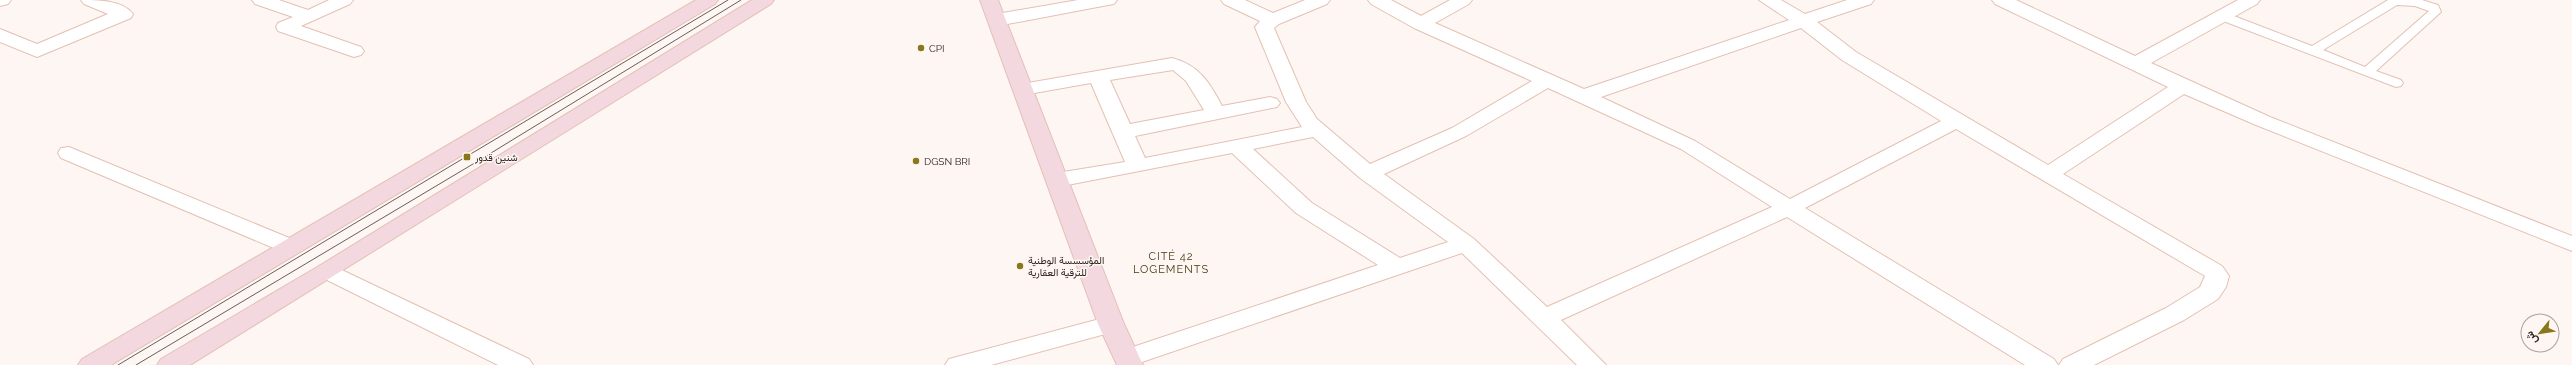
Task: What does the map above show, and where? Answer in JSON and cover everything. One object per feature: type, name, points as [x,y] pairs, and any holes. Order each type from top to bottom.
[{"type":"street","points":[[0,36],[37,51],[124,14],[90,0]]},
{"type":"street","points":[[261,0],[309,16]]},
{"type":"street","points":[[344,0],[285,27],[354,51]]},
{"type":"street","points":[[91,365],[709,0]]},
{"type":"street","points":[[170,365],[327,272],[765,0]]},
{"type":"street","points":[[989,0],[1111,324],[1129,362],[1396,267],[1466,244]]},
{"type":"street","points":[[997,20],[1108,0]]},
{"type":"street","points":[[1230,0],[1272,20]]},
{"type":"street","points":[[1321,0],[1272,20],[1264,29],[1296,102],[1316,130],[1368,173],[1466,244],[1593,365]]},
{"type":"street","points":[[1377,0],[1421,24],[1546,81],[1669,134],[1791,207],[1923,292],[2044,365]]},
{"type":"street","points":[[1421,24],[1463,0]]},
{"type":"street","points":[[1768,0],[1802,20],[1849,56],[1956,121],[2050,174],[2214,271],[2217,276],[2214,287],[2209,293],[2182,310],[2072,365]]},
{"type":"street","points":[[1583,96],[1802,20],[1865,0]]},
{"type":"street","points":[[2000,0],[2135,64],[2276,127],[2572,244]]},
{"type":"street","points":[[2135,64],[2247,1]]},
{"type":"street","points":[[1023,90],[1163,64],[1179,65],[1192,74],[1217,115]]},
{"type":"street","points":[[1098,76],[1138,166]]},
{"type":"street","points":[[1368,173],[1459,132],[1546,81]]},
{"type":"street","points":[[2050,174],[2183,86]]},
{"type":"street","points":[[1123,132],[1217,115],[1270,103]]},
{"type":"street","points":[[1544,318],[1680,255],[1791,207],[1956,121]]},
{"type":"street","points":[[1057,180],[1238,147],[1316,130]]},
{"type":"street","points":[[1238,147],[1304,208],[1396,267]]},
{"type":"street","points":[[69,153],[291,246]]},
{"type":"street","points":[[327,272],[520,365]]},
{"type":"street","points":[[958,365],[1111,324]]},
{"type":"lane","points":[[2313,51],[2396,1],[2416,2],[2434,8],[2435,12],[2367,72]]},
{"type":"lane","points":[[2222,16],[2396,83]]},
{"type":"tram line","points":[[118,365],[728,0]]},
{"type":"tram line","points":[[136,365],[478,161],[741,0]]},
{"type":"place","name":"CPI","points":[[921,48]]},
{"type":"place","name":"شنين قدور","points":[[467,157]]},
{"type":"place","name":"DGSN BRI","points":[[916,161]]},
{"type":"place","name":"المؤسسسة الوطنية للترقية العقارية","points":[[1020,266]]},
{"type":"district","name":"CITÉ 42 LOGEMENTS","points":[[1171,262]]}]
